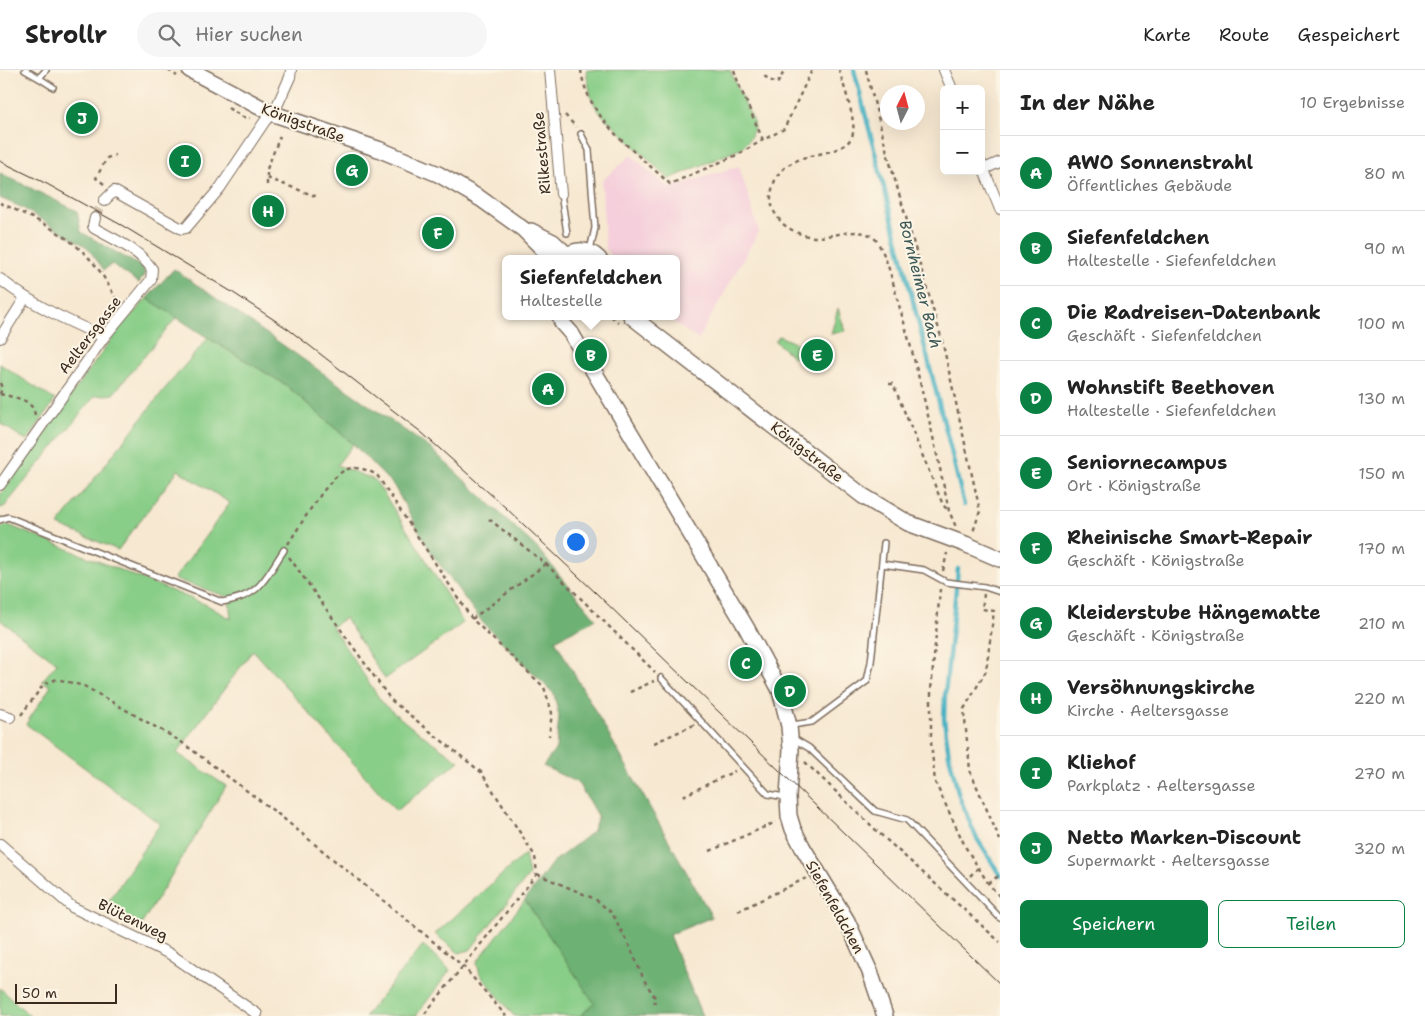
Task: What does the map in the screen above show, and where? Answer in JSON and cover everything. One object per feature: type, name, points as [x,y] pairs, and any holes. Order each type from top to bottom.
[{"type":"street","points":[[104,201],[114,191],[182,229],[186,228],[220,188],[276,108],[290,77],[291,70]]},
{"type":"street","name":"Rilkestraße","points":[[550,70],[561,194]]},
{"type":"street","points":[[944,70],[950,85]]},
{"type":"street","name":"Königstraße","points":[[183,73],[268,117],[378,149],[438,174],[481,199],[523,229],[553,242],[560,255]]},
{"type":"street","points":[[985,165],[1000,162]]},
{"type":"street","points":[[985,173],[1000,209]]},
{"type":"street","name":"Aeltersgasse","points":[[0,485],[104,337],[152,280],[152,269],[140,254],[94,228],[95,218]]},
{"type":"street","name":"Königstraße","points":[[566,255],[578,250],[594,255]]},
{"type":"street","points":[[0,279],[49,312],[104,337]]},
{"type":"street","points":[[0,338],[26,298]]},
{"type":"street","name":"Siefenfeldchen","points":[[561,320],[571,333],[780,690],[790,737],[788,797],[789,816],[793,830],[847,921],[870,972],[885,1016]]},
{"type":"street","points":[[571,333],[572,320]]},
{"type":"street","name":"Königstraße","points":[[636,320],[863,496],[908,523],[965,536],[1000,559]]},
{"type":"street","points":[[0,714],[10,717]]},
{"type":"street","name":"Blütenweg","points":[[0,844],[72,906],[170,954],[258,1015]]},
{"type":"lane","points":[[25,70],[53,87]]},
{"type":"lane","points":[[39,78],[46,70]]},
{"type":"lane","points":[[581,134],[589,150],[595,228],[594,255]]},
{"type":"lane","name":"Rilkestraße","points":[[561,194],[567,233]]},
{"type":"lane","points":[[0,520],[8,517],[222,602],[240,599],[257,590],[284,550]]},
{"type":"lane","points":[[884,543],[871,662],[867,681],[790,737],[809,748],[875,811],[907,820],[1000,918]]},
{"type":"lane","points":[[882,564],[924,570],[943,581],[984,587],[1000,592]]},
{"type":"lane","points":[[661,678],[768,794],[788,797]]},
{"type":"path","points":[[168,70],[183,73]]},
{"type":"path","points":[[581,70],[588,95],[598,116],[670,184],[739,154],[784,129],[812,70]]},
{"type":"path","points":[[734,70],[738,85],[763,140]]},
{"type":"path","points":[[764,76],[777,84],[785,70]]},
{"type":"path","points":[[840,70],[854,124],[853,133],[849,140],[836,149],[795,160],[782,169],[775,180],[771,194],[771,203],[779,219],[788,228],[802,235],[816,237],[851,233],[866,234],[878,242],[890,274],[908,338],[949,510],[956,526],[965,536],[973,532],[980,511],[942,340],[888,156],[866,70]]},
{"type":"path","points":[[227,107],[243,117],[268,117]]},
{"type":"path","points":[[554,114],[566,115],[581,134]]},
{"type":"path","points":[[267,185],[267,169],[280,136]]},
{"type":"path","points":[[97,176],[107,158],[115,155]]},
{"type":"path","points":[[267,178],[318,198]]},
{"type":"path","points":[[0,203],[48,227],[82,250],[98,269],[126,312]]},
{"type":"path","points":[[0,383],[2,388],[0,394],[26,401],[34,411]]},
{"type":"path","points":[[888,384],[893,384],[943,505],[949,510]]},
{"type":"path","points":[[423,1016],[537,874],[535,856],[481,772],[391,700],[284,550],[332,480],[346,469],[366,468],[377,475],[472,619],[544,687],[552,713],[548,736]]},
{"type":"path","points":[[489,519],[546,564],[661,678],[630,692]]},
{"type":"path","points":[[931,736],[931,690],[947,553]]},
{"type":"path","points":[[472,619],[546,564]]},
{"type":"path","points":[[967,741],[964,709],[986,671],[994,611],[982,609],[984,587]]},
{"type":"path","points":[[10,717],[20,716],[44,684],[57,679],[84,686],[180,741],[278,814],[463,966],[506,1016]]},
{"type":"path","points":[[654,743],[702,721]]},
{"type":"path","points":[[790,737],[880,833],[1000,942]]},
{"type":"path","points":[[931,742],[935,782],[966,848],[988,883],[1000,897]]},
{"type":"path","points":[[968,748],[970,771],[1000,840]]},
{"type":"path","points":[[683,796],[744,767]]},
{"type":"path","points":[[710,851],[789,816]]},
{"type":"path","points":[[738,911],[817,872]]},
{"type":"path","points":[[537,874],[595,899],[612,913],[644,980],[656,999],[654,1004]]},
{"type":"path","points":[[988,883],[1000,875]]},
{"type":"shaded area","points":[[631,155],[669,188],[739,166],[759,231],[698,340],[670,320],[680,320],[680,255],[610,255],[605,248],[602,181]]},
{"type":"green space","points":[[586,70],[730,70],[753,120],[754,129],[742,148],[669,179],[598,111],[591,97]]},
{"type":"green space","points":[[0,173],[77,211],[81,232],[142,267],[145,273],[139,283],[112,264],[104,270],[87,247],[21,207],[0,198]]},
{"type":"green space","points":[[174,269],[430,448],[537,548],[596,619],[555,640],[712,917],[669,935],[702,1016],[580,1016],[594,1003],[525,900],[552,863],[592,832],[598,817],[578,783],[543,766],[556,749],[559,716],[554,694],[483,623],[432,554],[394,486],[353,444],[286,385],[208,338],[147,298]]},
{"type":"green space","points":[[147,298],[177,317],[113,394],[95,396],[4,507],[0,508],[0,495],[118,330]]},
{"type":"green space","points":[[838,308],[845,331],[831,334]]},
{"type":"green space","points":[[779,336],[802,346],[794,358],[775,341]]},
{"type":"green space","points":[[208,338],[286,385],[353,444],[337,465],[375,480],[423,555],[463,623],[385,679],[345,618],[332,627],[383,704],[459,761],[396,811],[253,650],[177,753],[226,786],[138,930],[103,910],[160,824],[26,724],[51,686],[42,681],[57,663],[0,620],[0,528],[8,525],[207,605],[231,619],[229,597],[174,579],[230,503],[178,470],[118,550],[58,525],[163,391]]},
{"type":"green space","points":[[0,364],[55,400],[27,441],[0,423]]},
{"type":"green space","points":[[525,854],[529,875],[470,950],[459,953],[435,934]]},
{"type":"green space","points":[[525,900],[595,1003],[580,1016],[514,1016],[480,974],[477,962]]},
{"type":"green space","points":[[423,945],[450,970],[416,1016],[365,1016]]},
{"type":"green space","points":[[0,988],[30,1016],[0,1016]]},
{"type":"waterway","name":"Bornheimer Bach","points":[[854,70],[964,505]]},
{"type":"waterway","points":[[958,569],[944,719],[949,755],[959,796],[976,837],[1000,875]]},
{"type":"tunnel","points":[[95,218],[104,201]]},
{"type":"tram line","points":[[0,161],[47,184],[123,226],[232,292],[288,329],[421,432],[506,508],[596,593],[1000,984]]},
{"type":"place","name":"Netto Marken-Discount","points":[[82,118]]},
{"type":"place","name":"Kliehof","points":[[185,161]]},
{"type":"place","name":"Kleiderstube Hängematte","points":[[352,170]]},
{"type":"place","name":"Versöhnungskirche","points":[[268,211]]},
{"type":"place","name":"Rheinische Smart-Repair","points":[[438,233]]},
{"type":"place","name":"Siefenfeldchen","points":[[591,355]]},
{"type":"place","name":"Seniornecampus","points":[[817,355]]},
{"type":"place","name":"AWO Sonnenstrahl","points":[[548,389]]},
{"type":"place","name":"Die Radreisen-Datenbank","points":[[746,663]]},
{"type":"place","name":"Wohnstift Beethoven","points":[[790,691]]}]
